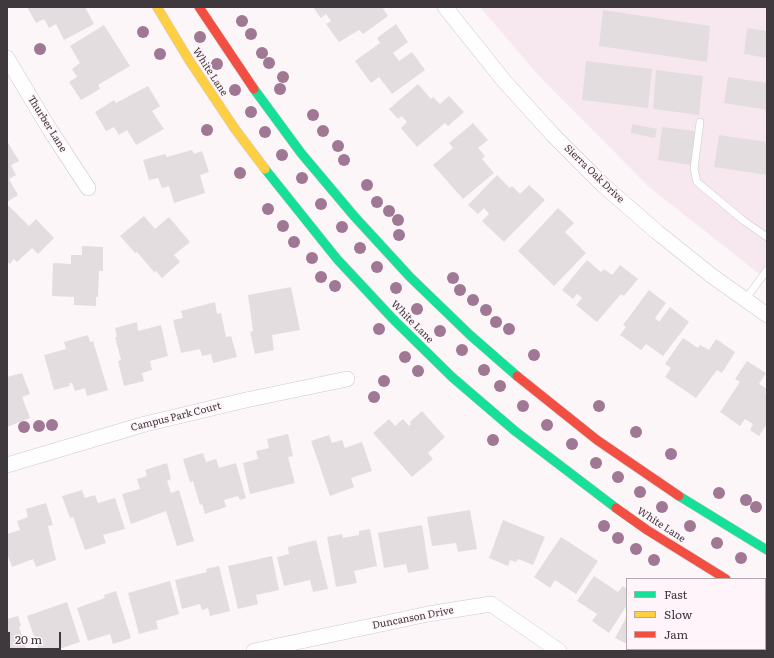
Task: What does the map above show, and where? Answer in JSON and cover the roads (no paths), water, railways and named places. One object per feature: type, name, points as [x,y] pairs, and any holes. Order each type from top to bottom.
[{"type":"main road","name":"White Lane","points":[[157,7],[189,60],[226,116],[284,195],[337,259],[393,319],[452,377],[515,431],[574,478],[647,530],[724,578]]},
{"type":"main road","points":[[199,7],[252,87],[301,153],[364,228],[410,277],[470,335],[532,389],[597,440],[664,487],[767,550]]},
{"type":"street","name":"Sierra Oak Drive","points":[[445,7],[505,82],[553,135],[604,185],[657,232],[767,316]]},
{"type":"street","name":"Thurber Lane","points":[[7,58],[50,130],[88,188]]},
{"type":"street","name":"Campus Park Court","points":[[7,465],[145,424],[246,400],[347,379]]},
{"type":"street","name":"Duncanson Drive","points":[[254,651],[428,614],[492,604],[559,651]]},
{"type":"lane","points":[[700,122],[694,169],[697,182],[744,221],[767,237]]},
{"type":"lane","points":[[745,300],[767,270]]}]
